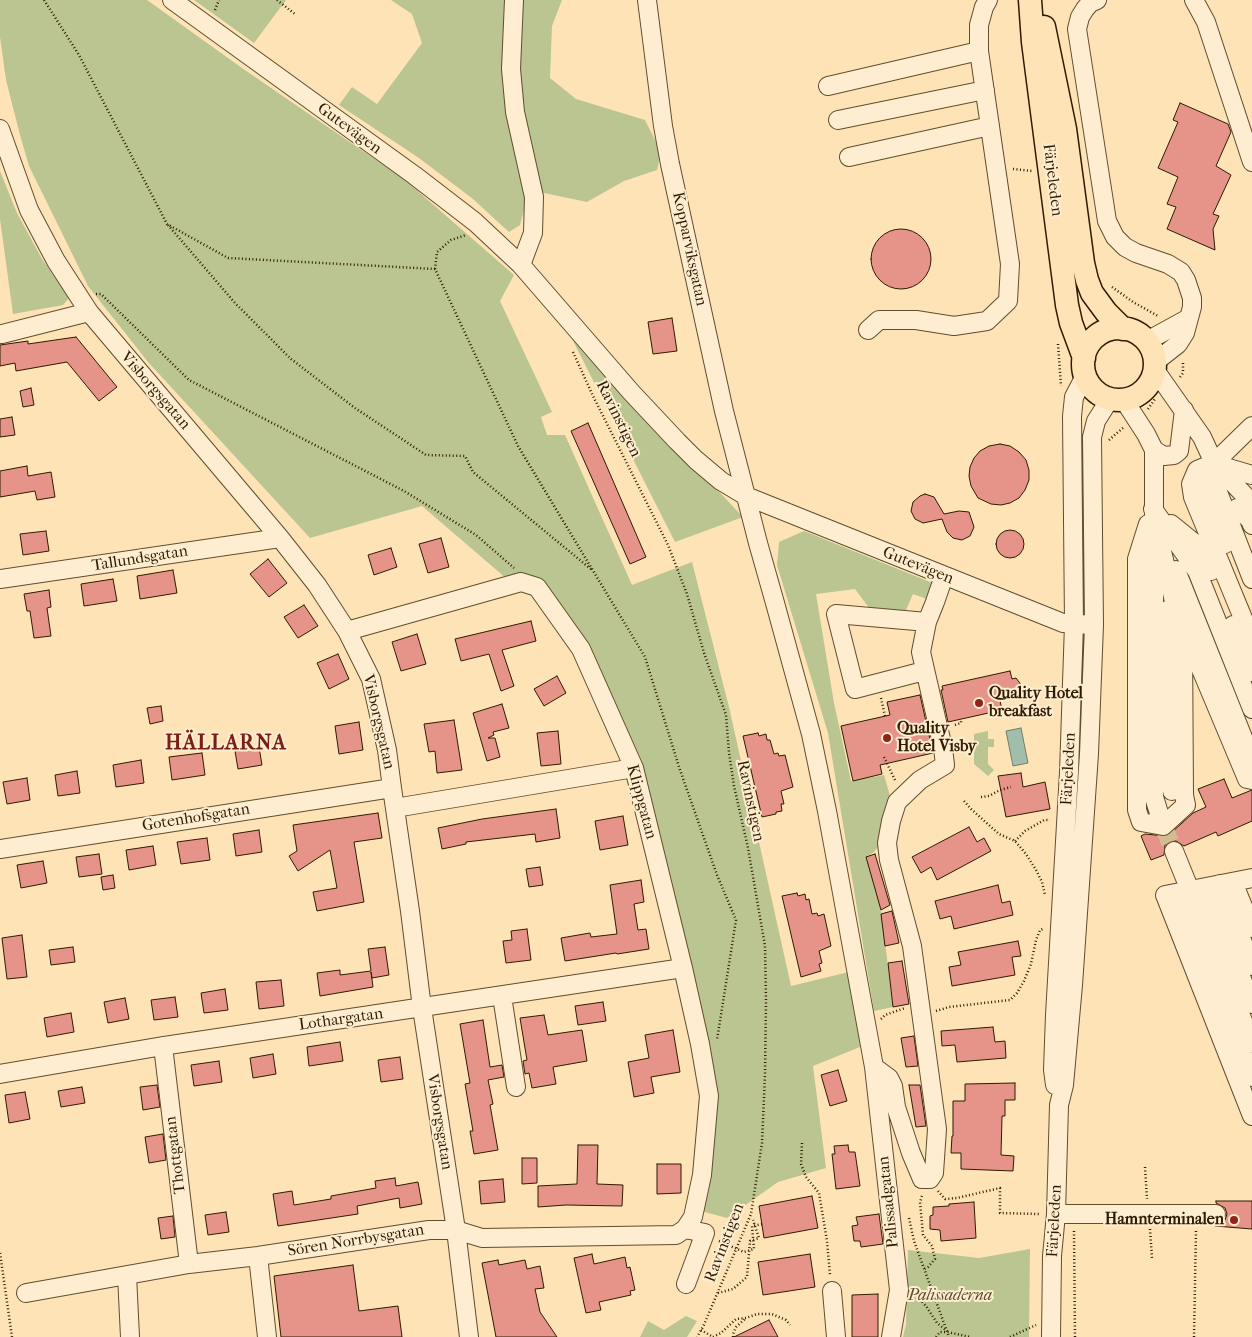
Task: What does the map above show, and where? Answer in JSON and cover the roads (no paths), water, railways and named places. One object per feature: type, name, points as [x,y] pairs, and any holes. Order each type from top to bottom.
[{"type":"main road","name":"Färjeleden","points":[[1030,0],[1033,42],[1067,305],[1084,367]]},
{"type":"main road","name":"Färjeleden","points":[[1035,0],[1047,37],[1065,129],[1083,263],[1087,280],[1092,293],[1106,312],[1123,329]]},
{"type":"main road","points":[[1123,329],[1136,333],[1147,341],[1152,351],[1155,366],[1150,383],[1144,390],[1133,398],[1117,400],[1095,391],[1084,367],[1088,345],[1098,336],[1110,330],[1123,329]]},
{"type":"street","name":"Gutevägen","points":[[172,0],[414,175],[475,222],[521,265],[631,392],[696,460],[721,481],[746,496],[1062,623],[1094,625]]},
{"type":"street","points":[[514,0],[511,69],[515,112],[534,197],[533,233],[521,265]]},
{"type":"street","name":"Kopparviksgatan","points":[[647,0],[670,164],[724,411],[811,734],[868,1037]]},
{"type":"street","points":[[868,330],[879,320],[916,320],[954,326],[987,321],[1008,301],[1010,264],[979,51],[979,25],[988,0]]},
{"type":"street","points":[[1194,0],[1206,22],[1252,162]]},
{"type":"street","points":[[1091,1],[1080,17],[1077,29],[1078,44],[1107,221],[1115,236],[1125,247],[1136,253],[1168,264],[1181,272],[1186,280],[1192,298],[1192,307],[1185,332],[1178,344],[1155,366],[1202,436],[1218,492],[1252,579]]},
{"type":"street","points":[[828,86],[979,51]]},
{"type":"street","points":[[838,120],[985,90]]},
{"type":"street","points":[[848,156],[990,126]]},
{"type":"street","name":"Visborgsgatan","points":[[0,129],[29,210],[56,261],[89,312],[318,585],[347,631],[371,679],[387,750],[470,1337]]},
{"type":"street","points":[[2,334],[89,312]]},
{"type":"street","points":[[1147,341],[1189,318]]},
{"type":"street","name":"Färjeleden","points":[[1060,1104],[1053,1070],[1070,772],[1074,624],[1072,416],[1074,397],[1084,367]]},
{"type":"street","points":[[1117,400],[1146,434],[1154,450],[1154,798],[1163,826]]},
{"type":"street","name":"Färjeleden","points":[[1052,1337],[1052,1256],[1056,1214],[1060,1104],[1064,1085],[1073,985],[1089,754],[1094,625],[1092,437],[1096,421],[1117,400]]},
{"type":"street","points":[[1154,450],[1164,456],[1174,455],[1179,451],[1184,410]]},
{"type":"street","points":[[1252,426],[1210,465],[1202,477],[1203,486],[1252,612]]},
{"type":"street","points":[[1210,465],[1252,486]]},
{"type":"street","points":[[1210,465],[1249,516],[1252,545]]},
{"type":"street","points":[[1252,475],[1210,465],[1197,470],[1191,484],[1193,497],[1252,640]]},
{"type":"street","points":[[1153,509],[1169,584],[1184,639],[1184,795],[1186,805],[1163,826]]},
{"type":"street","points":[[1153,509],[1202,550],[1252,672]]},
{"type":"street","points":[[1153,509],[1197,556],[1204,568],[1252,691]]},
{"type":"street","points":[[1153,509],[1196,571],[1252,709]]},
{"type":"street","points":[[1153,509],[1190,588],[1252,744]]},
{"type":"street","points":[[1153,509],[1180,582],[1252,760]]},
{"type":"street","name":"Tallundsgatan","points":[[0,579],[280,538]]},
{"type":"street","points":[[1163,826],[1169,812],[1165,800],[1164,559]]},
{"type":"street","points":[[874,1067],[889,1078],[893,1086],[896,1107],[910,1153],[922,1179],[930,1179],[934,1172],[937,1129],[912,946],[889,860],[887,843],[891,821],[898,802],[920,780],[945,765],[943,748],[920,652],[927,622],[936,602],[944,576]]},
{"type":"street","name":"Klippgatan","points":[[347,631],[522,582],[537,588],[581,649],[634,768],[700,1044],[709,1096],[702,1175],[693,1217],[685,1229]]},
{"type":"street","points":[[1163,826],[1176,809],[1172,798],[1169,584]]},
{"type":"street","points":[[924,671],[855,688],[836,614],[927,622]]},
{"type":"street","points":[[1179,617],[1247,779],[1252,780]]},
{"type":"street","points":[[395,808],[634,768]]},
{"type":"street","name":"Gotenhofsgatan","points":[[0,849],[392,788]]},
{"type":"street","points":[[1174,851],[1215,886],[1252,913]]},
{"type":"street","points":[[1215,886],[1252,928]]},
{"type":"street","points":[[1215,886],[1252,946]]},
{"type":"street","points":[[1215,886],[1252,966]]},
{"type":"street","points":[[1215,886],[1252,985]]},
{"type":"street","points":[[1215,886],[1252,1004]]},
{"type":"street","points":[[1215,886],[1252,1023]]},
{"type":"street","points":[[1215,886],[1252,1043]]},
{"type":"street","points":[[1215,886],[1252,1059]]},
{"type":"street","points":[[1215,886],[1252,1077]]},
{"type":"street","points":[[1215,886],[1252,1099]]},
{"type":"street","points":[[1215,886],[1165,895],[1252,1116]]},
{"type":"street","name":"Lothargatan","points":[[0,1074],[163,1046],[683,968]]},
{"type":"street","points":[[502,996],[516,1086]]},
{"type":"street","name":"Palissadgatan","points":[[868,1037],[874,1067],[899,1290],[891,1337]]},
{"type":"street","name":"Thottgatan","points":[[163,1046],[189,1264]]},
{"type":"street","points":[[1056,1214],[1216,1214]]},
{"type":"street","points":[[685,1229],[705,1233],[686,1284]]},
{"type":"street","name":"Sören Norrbysgatan","points":[[26,1293],[189,1264],[258,1256],[429,1230],[456,1230],[482,1238],[676,1235],[685,1229]]},
{"type":"street","points":[[258,1256],[267,1337]]},
{"type":"street","points":[[127,1275],[130,1337]]},
{"type":"street","points":[[832,1291],[836,1337]]},
{"type":"tunnel","points":[[1163,826],[1174,851]]},
{"type":"place","name":"Quality Hotel breakfast","points":[[979,703]]},
{"type":"place","name":"Quality Hotel Visby","points":[[887,738]]},
{"type":"place","name":"Hamnterminalen","points":[[1234,1220]]},
{"type":"district","name":"HÄLLARNA","points":[[226,744]]},
{"type":"park label","name":"Palissaderna","points":[[950,1296]]}]
